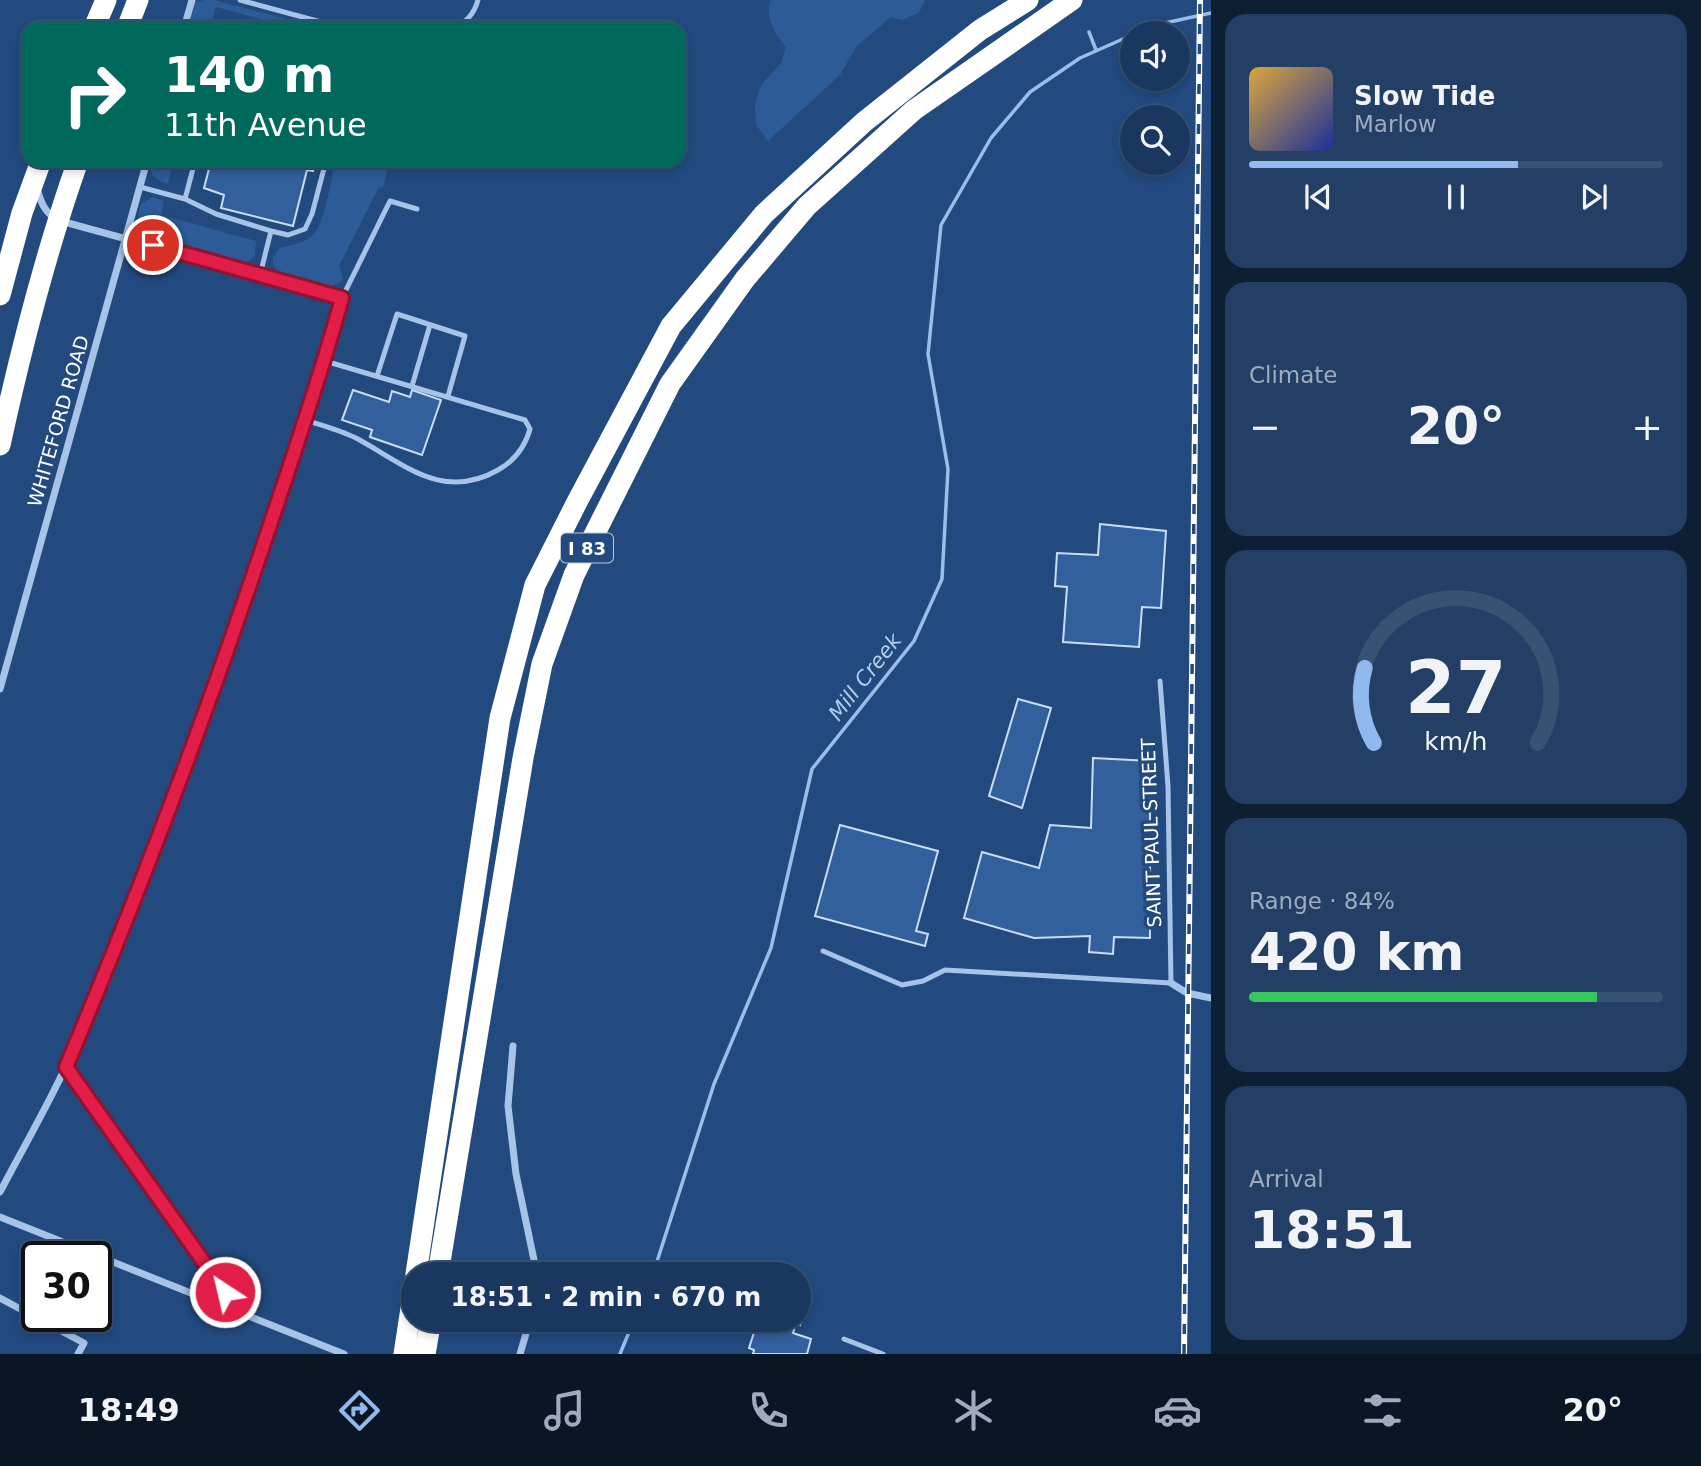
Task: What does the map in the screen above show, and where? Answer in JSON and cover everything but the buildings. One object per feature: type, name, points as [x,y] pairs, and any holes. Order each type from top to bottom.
[{"type":"highway","points":[[97,21],[106,0]]},
{"type":"highway","points":[[130,21],[138,0]]},
{"type":"highway","name":"I 83","points":[[418,1262],[500,718],[535,585],[671,326],[764,214],[864,122],[980,30],[1028,0]]},
{"type":"highway","name":"I 83","points":[[440,1262],[525,745],[542,664],[574,575],[670,384],[746,279],[807,206],[914,110],[1072,0]]},
{"type":"highway","points":[[0,445],[25,331],[57,220],[76,168]]},
{"type":"highway","points":[[0,295],[22,213],[38,169]]},
{"type":"highway","points":[[404,1354],[407,1332]]},
{"type":"highway","points":[[425,1354],[429,1332]]},
{"type":"street","points":[[186,21],[192,0]]},
{"type":"street","name":"WHITEFORD ROAD","points":[[0,689],[145,168]]},
{"type":"street","points":[[0,1192],[66,1067],[169,811],[241,612],[325,361],[342,298],[57,220],[41,203],[38,169]]},
{"type":"street","points":[[1171,983],[1187,993],[1211,998]]},
{"type":"street","points":[[513,1046],[508,1106],[516,1174],[534,1262]]},
{"type":"street","points":[[66,1067],[239,1311]]},
{"type":"street","points":[[0,1217],[344,1354]]},
{"type":"street","points":[[0,1298],[84,1343],[78,1354]]},
{"type":"street","points":[[520,1354],[526,1332]]},
{"type":"lane","points":[[240,0],[317,21]]},
{"type":"lane","points":[[467,21],[478,0]]},
{"type":"lane","points":[[185,199],[193,168]]},
{"type":"lane","points":[[140,187],[185,199],[216,214],[288,235],[305,229],[312,214],[324,168]]},
{"type":"lane","points":[[342,298],[390,201],[417,209]]},
{"type":"lane","points":[[260,275],[271,230]]},
{"type":"lane","points":[[377,376],[397,314],[465,336],[448,396]]},
{"type":"lane","points":[[412,386],[430,325]]},
{"type":"lane","points":[[305,420],[353,436],[412,471],[435,480],[456,483],[482,479],[503,467],[525,445],[530,429],[524,420],[325,361]]},
{"type":"lane","name":"SAINT PAUL STREET","points":[[1160,681],[1168,786],[1171,983]]},
{"type":"lane","points":[[823,951],[902,985],[923,981],[945,970],[1171,983]]},
{"type":"lane","points":[[844,1339],[883,1354]]},
{"type":"shaded area","points":[[214,0],[294,21],[268,21],[216,7],[212,21],[191,21],[195,2]]},
{"type":"shaded area","points":[[770,0],[925,0],[919,13],[902,20],[891,17],[857,46],[840,75],[768,141],[756,125],[755,105],[761,85],[781,63],[786,47],[770,20]]},
{"type":"shaded area","points":[[172,168],[168,184],[154,176],[151,170]]},
{"type":"shaded area","points":[[334,168],[388,168],[383,188],[379,187],[339,266],[342,281],[332,286],[280,272],[273,266],[273,258],[279,248],[311,237],[320,223]]},
{"type":"shaded area","points":[[152,197],[164,201],[161,215],[256,241],[255,256],[242,262],[148,235],[140,228],[138,214],[141,204]]},
{"type":"waterway","name":"Mill Creek","points":[[1174,21],[1211,13]]},
{"type":"waterway","points":[[1089,32],[1096,50]]},
{"type":"waterway","name":"Mill Creek","points":[[657,1262],[714,1084],[771,948],[812,769],[914,641],[942,579],[948,469],[928,354],[941,225],[991,138],[1030,92],[1080,58],[1120,40]]},
{"type":"waterway","name":"Mill Creek","points":[[620,1354],[629,1332]]},
{"type":"railway","points":[[1184,1354],[1200,0]]},
{"type":"route","points":[[153,245],[342,298],[325,361],[241,612],[169,811],[66,1067],[225,1292]]}]
